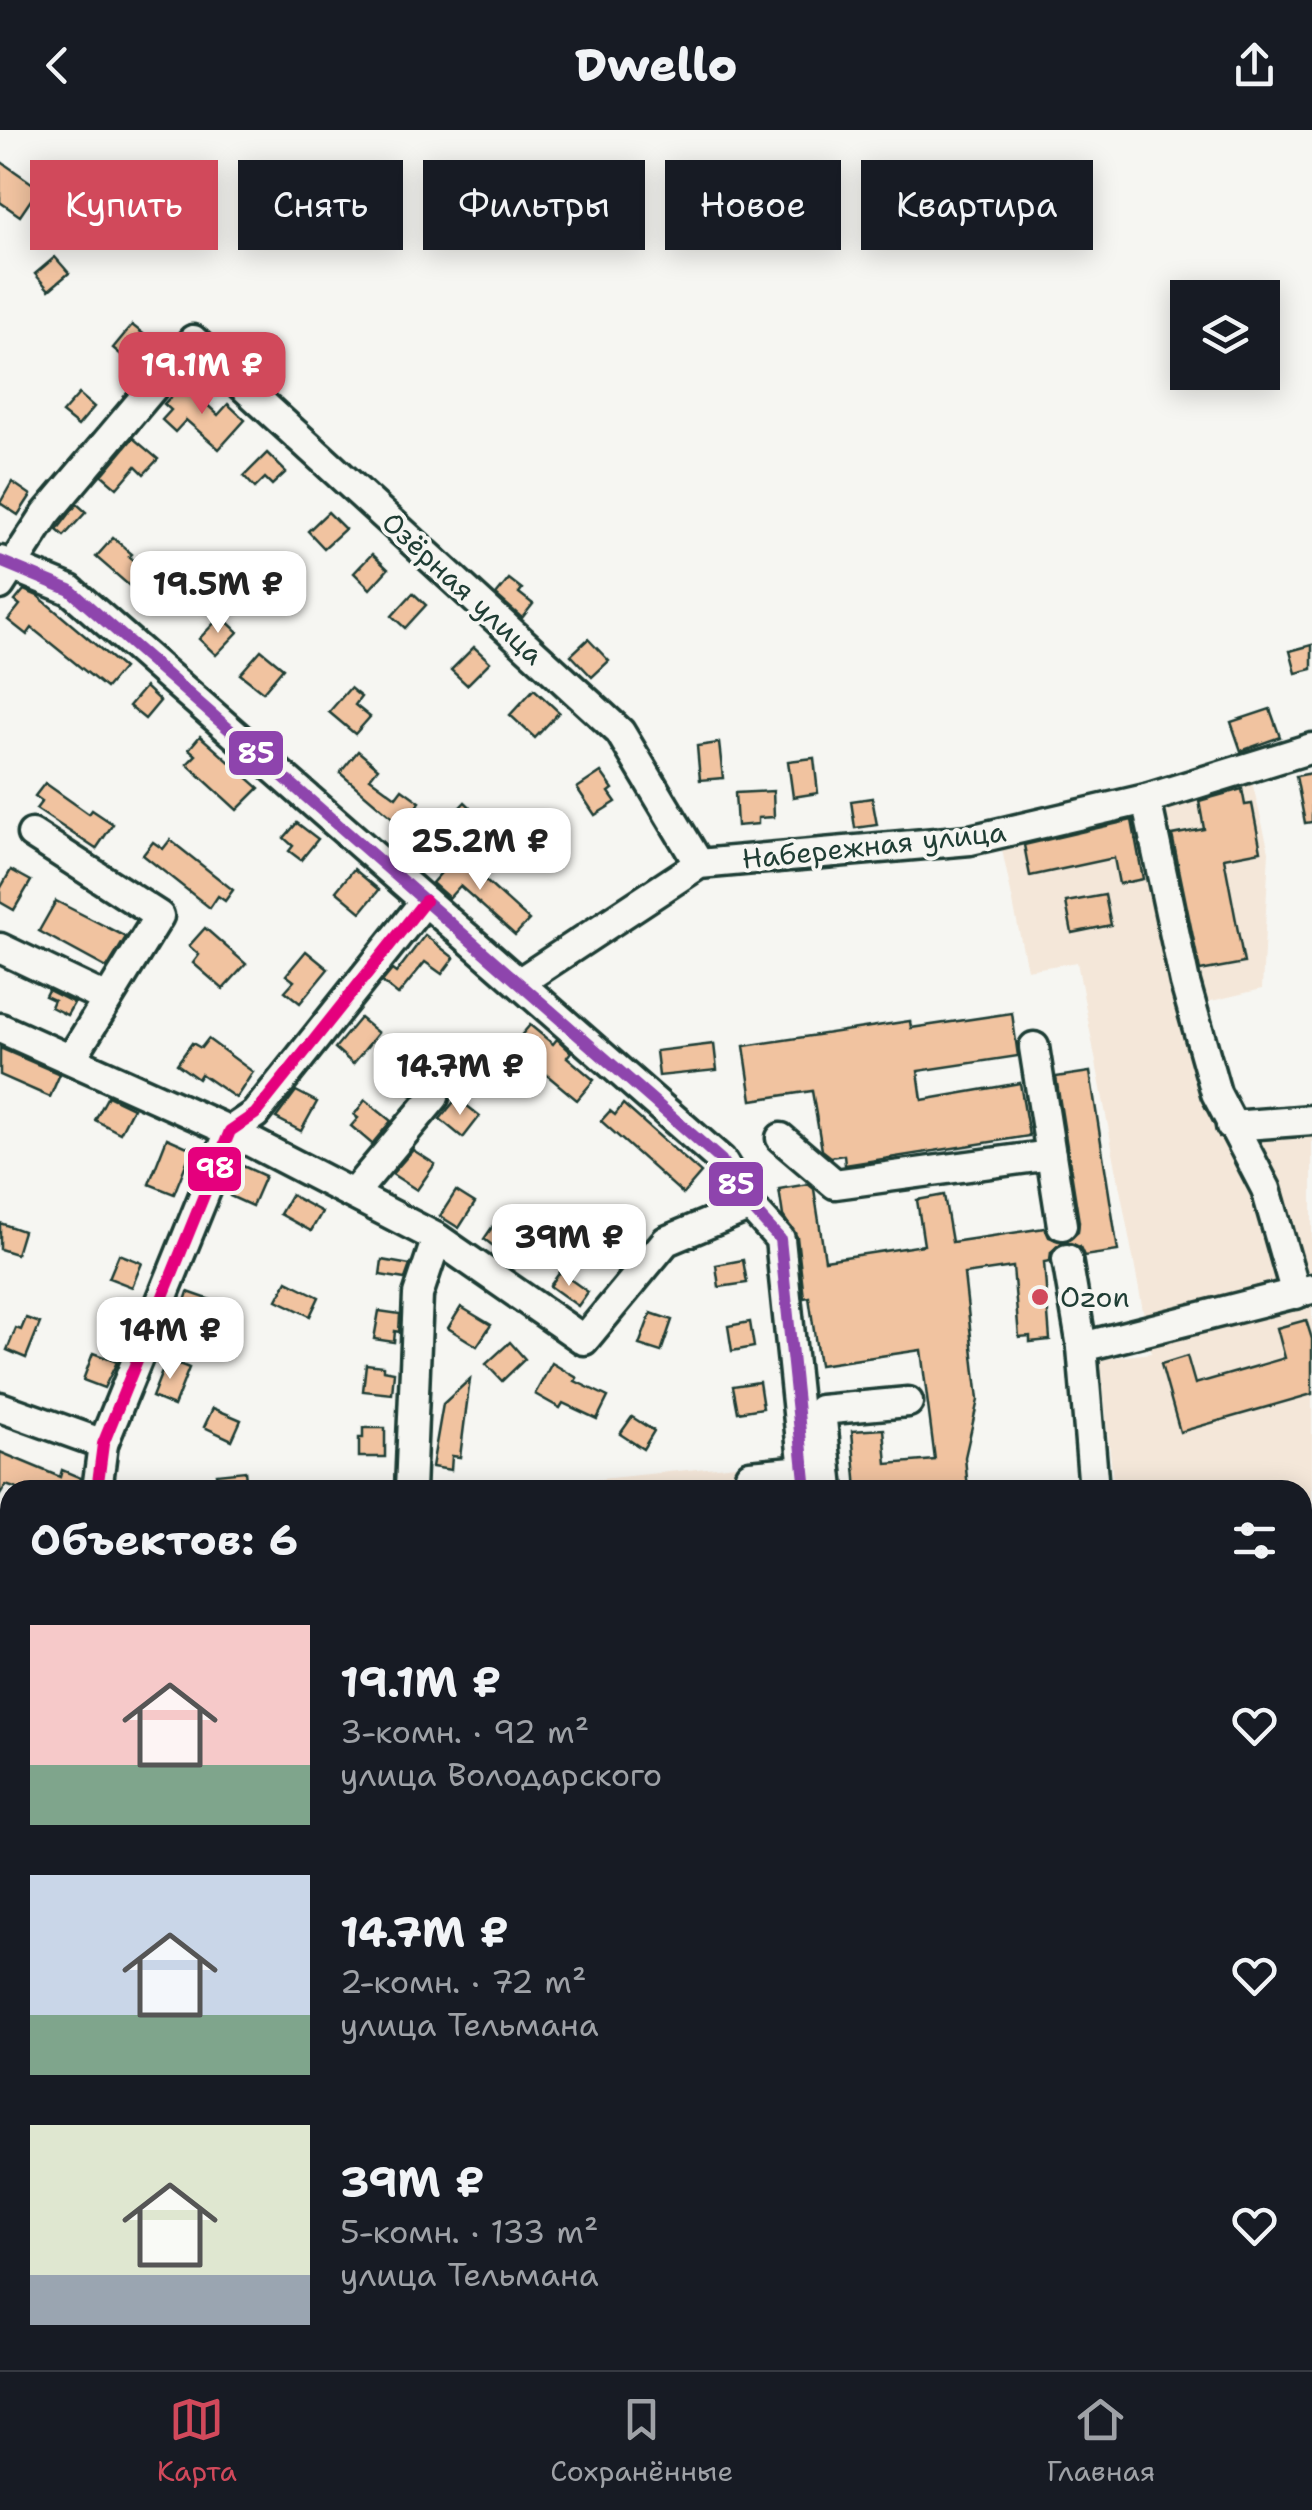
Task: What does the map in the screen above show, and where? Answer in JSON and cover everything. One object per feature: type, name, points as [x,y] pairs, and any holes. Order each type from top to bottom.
[{"type":"street","name":"Озёрная улица","points":[[4,570],[46,514],[193,340],[620,732],[699,864]]},
{"type":"street","points":[[4,570],[70,590],[721,1160],[750,1206],[780,1239],[805,1480],[750,1475],[750,1480]]},
{"type":"street","name":"Набережная улица","points":[[520,982],[699,864],[970,840],[1146,798],[1312,748]]},
{"type":"street","points":[[1082,1347],[1304,1292],[1266,1189],[1216,1093],[1185,982],[1146,798]]},
{"type":"street","points":[[32,834],[159,916],[71,1060]]},
{"type":"street","points":[[99,1480],[104,1444],[230,1131],[254,1114],[425,901]]},
{"type":"street","points":[[0,948],[107,1000]]},
{"type":"street","points":[[0,1028],[230,1131],[437,1238],[584,1340],[666,1241],[750,1206]]},
{"type":"street","points":[[1034,1047],[1062,1225]]},
{"type":"street","points":[[354,1194],[434,1097]]},
{"type":"street","points":[[1231,1126],[1312,1120]]},
{"type":"street","points":[[782,1138],[835,1184],[1051,1154]]},
{"type":"street","points":[[410,1480],[418,1295],[437,1238]]},
{"type":"street","points":[[1067,1259],[1082,1347],[1093,1480]]},
{"type":"street","points":[[828,1480],[821,1410],[908,1402]]},
{"type":"street","points":[[0,1406],[104,1444]]},
{"type":"shaded area","points":[[1252,782],[1269,851],[1262,989],[1203,1003],[1231,1106],[1243,1132],[1312,1130],[1312,1480],[1113,1480],[1100,1359],[1151,1353],[1077,962],[1027,970],[1000,840]]},
{"type":"shaded area","points":[[795,1459],[797,1480],[591,1480]]},
{"type":"building","points":[[0,161],[30,182],[30,201],[20,216],[0,202]]},
{"type":"building","points":[[55,257],[69,273],[49,290],[35,274]]},
{"type":"building","points":[[132,325],[151,340],[132,364],[113,348]]},
{"type":"building","points":[[184,383],[218,415],[228,404],[245,420],[219,449],[186,420],[175,432],[162,420],[171,410],[164,404]]},
{"type":"building","points":[[79,394],[94,407],[78,426],[62,413]]},
{"type":"building","points":[[133,438],[158,459],[144,474],[136,466],[117,488],[102,475]]},
{"type":"building","points":[[267,453],[286,472],[272,485],[265,478],[255,488],[244,476]]},
{"type":"building","points":[[12,482],[31,495],[18,515],[0,503]]},
{"type":"building","points":[[77,504],[86,512],[64,536],[57,530]]},
{"type":"building","points":[[328,512],[345,529],[324,548],[308,531]]},
{"type":"building","points":[[113,538],[176,597],[162,614],[96,557]]},
{"type":"building","points":[[372,554],[388,569],[370,589],[354,573]]},
{"type":"building","points":[[509,579],[533,604],[522,618],[496,595]]},
{"type":"building","points":[[24,590],[38,596],[123,668],[106,688],[32,628],[27,635],[8,620],[20,605],[15,601]]},
{"type":"building","points":[[413,593],[426,605],[405,628],[392,616]]},
{"type":"building","points":[[221,616],[238,632],[216,655],[199,639]]},
{"type":"building","points":[[588,639],[609,661],[592,677],[571,655]]},
{"type":"building","points":[[1312,645],[1312,669],[1296,673],[1290,651]]},
{"type":"building","points":[[474,647],[490,662],[467,685],[451,670]]},
{"type":"building","points":[[261,650],[283,668],[263,692],[240,674]]},
{"type":"building","points":[[145,687],[160,701],[145,719],[129,706]]},
{"type":"building","points":[[350,688],[361,697],[355,705],[370,717],[355,734],[329,712]]},
{"type":"building","points":[[534,689],[559,712],[535,738],[510,715]]},
{"type":"building","points":[[1270,709],[1280,737],[1241,751],[1231,722]]},
{"type":"building","points":[[200,736],[259,788],[237,810],[187,764],[196,755],[189,749]]},
{"type":"building","points":[[719,743],[723,778],[700,780],[697,746]]},
{"type":"building","points":[[358,751],[378,768],[370,778],[396,797],[402,789],[420,802],[402,826],[340,773]]},
{"type":"building","points":[[814,758],[818,793],[793,797],[788,761]]},
{"type":"building","points":[[601,772],[613,789],[609,792],[616,802],[595,815],[577,788]]},
{"type":"building","points":[[1312,773],[1312,822],[1305,823],[1296,776]]},
{"type":"building","points":[[45,783],[89,814],[92,810],[113,824],[96,849],[36,809],[42,801],[35,796]]},
{"type":"building","points":[[1242,789],[1245,805],[1252,804],[1261,851],[1224,858],[1244,963],[1200,971],[1172,835],[1204,829],[1199,801]]},
{"type":"building","points":[[773,791],[774,817],[758,818],[758,824],[737,826],[735,793]]},
{"type":"building","points":[[872,798],[877,825],[855,828],[851,801]]},
{"type":"building","points":[[465,802],[486,822],[467,842],[446,822]]},
{"type":"building","points":[[1132,820],[1143,879],[1119,884],[1114,858],[1030,876],[1024,845]]},
{"type":"building","points":[[297,823],[318,839],[301,860],[289,851],[293,846],[284,838]]},
{"type":"building","points":[[170,840],[233,890],[225,901],[218,896],[210,908],[143,855],[153,842],[163,849]]},
{"type":"building","points":[[457,855],[529,920],[515,935],[460,886],[449,898],[432,883]]},
{"type":"building","points":[[354,869],[379,890],[361,912],[336,891]]},
{"type":"building","points":[[11,870],[31,881],[14,910],[0,902],[0,889]]},
{"type":"building","points":[[1105,895],[1111,925],[1072,933],[1066,902]]},
{"type":"building","points":[[56,901],[126,937],[107,968],[39,931]]},
{"type":"building","points":[[205,928],[246,964],[223,989],[193,963],[199,955],[189,946]]},
{"type":"building","points":[[425,935],[454,958],[442,974],[425,962],[398,995],[382,982],[392,970],[396,973]]},
{"type":"building","points":[[306,951],[328,969],[300,1003],[285,991],[294,981],[286,975]]},
{"type":"building","points":[[48,990],[74,1003],[67,1015],[51,1007],[54,1000],[45,996]]},
{"type":"building","points":[[1012,1013],[1018,1056],[918,1071],[922,1100],[1020,1083],[1029,1136],[845,1165],[844,1155],[831,1157],[822,1150],[812,1091],[752,1100],[744,1046],[910,1021],[911,1028]]},
{"type":"building","points":[[360,1018],[378,1033],[353,1064],[335,1048]]},
{"type":"building","points":[[530,1025],[553,1044],[557,1039],[571,1052],[567,1057],[594,1080],[577,1100],[512,1046]]},
{"type":"building","points":[[208,1039],[253,1072],[236,1098],[201,1074],[198,1079],[177,1064],[192,1043],[201,1048]]},
{"type":"building","points":[[714,1044],[717,1070],[659,1076],[656,1051]]},
{"type":"building","points":[[0,1048],[60,1074],[50,1097],[0,1075]]},
{"type":"building","points":[[403,1057],[426,1074],[411,1095],[388,1077]]},
{"type":"building","points":[[1090,1072],[1118,1251],[1084,1256],[1080,1247],[1066,1242],[1078,1232],[1079,1222],[1056,1077]]},
{"type":"building","points":[[296,1091],[317,1102],[301,1131],[276,1118]]},
{"type":"building","points":[[108,1096],[133,1108],[120,1133],[95,1120]]},
{"type":"building","points":[[457,1098],[480,1116],[463,1138],[440,1119]]},
{"type":"building","points":[[365,1100],[391,1121],[372,1144],[351,1126]]},
{"type":"building","points":[[623,1104],[701,1173],[683,1194],[601,1121],[610,1111],[615,1115]]},
{"type":"building","points":[[167,1138],[192,1149],[174,1194],[149,1184]]},
{"type":"building","points":[[413,1150],[435,1164],[417,1190],[392,1174]]},
{"type":"building","points":[[243,1166],[265,1176],[252,1206],[230,1196]]},
{"type":"building","points":[[808,1184],[814,1189],[825,1260],[924,1245],[917,1200],[944,1195],[952,1242],[1045,1228],[1049,1237],[1063,1242],[1051,1252],[1050,1261],[1044,1262],[1050,1340],[1030,1342],[1030,1336],[1019,1337],[1013,1267],[964,1274],[978,1400],[965,1457],[967,1480],[856,1480],[852,1431],[884,1429],[887,1464],[935,1460],[921,1350],[819,1365],[809,1297],[804,1298],[797,1237],[783,1216],[779,1189]]},
{"type":"building","points":[[456,1191],[475,1203],[459,1228],[440,1216]]},
{"type":"building","points":[[291,1195],[322,1212],[311,1231],[280,1214]]},
{"type":"building","points":[[497,1220],[533,1246],[520,1266],[484,1239]]},
{"type":"building","points":[[594,1222],[629,1258],[618,1272],[581,1235]]},
{"type":"building","points":[[0,1223],[23,1231],[16,1254],[0,1249]]},
{"type":"building","points":[[119,1254],[142,1263],[132,1287],[109,1278]]},
{"type":"building","points":[[382,1260],[410,1265],[405,1279],[380,1275]]},
{"type":"building","points":[[743,1260],[747,1283],[719,1287],[716,1265]]},
{"type":"building","points":[[560,1272],[588,1292],[578,1306],[550,1286]]},
{"type":"building","points":[[287,1281],[319,1297],[310,1316],[277,1300]]},
{"type":"building","points":[[188,1292],[211,1300],[197,1340],[168,1330],[174,1314],[180,1316]]},
{"type":"building","points":[[461,1307],[491,1325],[477,1346],[448,1328]]},
{"type":"building","points":[[379,1311],[400,1314],[394,1342],[374,1339]]},
{"type":"building","points":[[651,1313],[672,1320],[661,1352],[639,1345]]},
{"type":"building","points":[[26,1318],[40,1323],[26,1358],[7,1350],[16,1328],[21,1330]]},
{"type":"building","points":[[1306,1320],[1312,1339],[1312,1394],[1180,1432],[1161,1364],[1187,1356],[1195,1384],[1285,1358],[1277,1328]]},
{"type":"building","points":[[750,1322],[754,1347],[732,1351],[728,1326]]},
{"type":"building","points":[[510,1342],[525,1359],[502,1381],[486,1364]]},
{"type":"building","points":[[93,1353],[117,1362],[104,1388],[83,1380]]},
{"type":"building","points":[[167,1359],[189,1368],[174,1406],[152,1397]]},
{"type":"building","points":[[552,1363],[577,1378],[575,1381],[608,1397],[597,1419],[563,1403],[560,1408],[535,1394]]},
{"type":"building","points":[[366,1364],[394,1372],[392,1394],[363,1391]]},
{"type":"building","points":[[470,1379],[460,1457],[452,1456],[451,1470],[432,1467],[443,1404]]},
{"type":"building","points":[[759,1382],[763,1408],[738,1412],[733,1386]]},
{"type":"building","points":[[213,1408],[241,1420],[232,1440],[204,1427]]},
{"type":"building","points":[[632,1417],[654,1431],[643,1449],[620,1434]]},
{"type":"building","points":[[363,1428],[385,1428],[385,1457],[359,1457]]},
{"type":"building","points":[[0,1452],[60,1477],[62,1470],[81,1478],[81,1480],[0,1480]]},
{"type":"building","points":[[245,1471],[246,1480],[217,1480],[216,1474]]},
{"type":"transit line","name":"85","points":[[0,561],[70,590],[721,1160],[750,1206],[780,1239],[805,1480]]},
{"type":"transit line","name":"98","points":[[98,1480],[103,1444],[230,1131],[255,1114],[425,901]]},
{"type":"place","name":"Ozon","points":[[1040,1297]]}]
